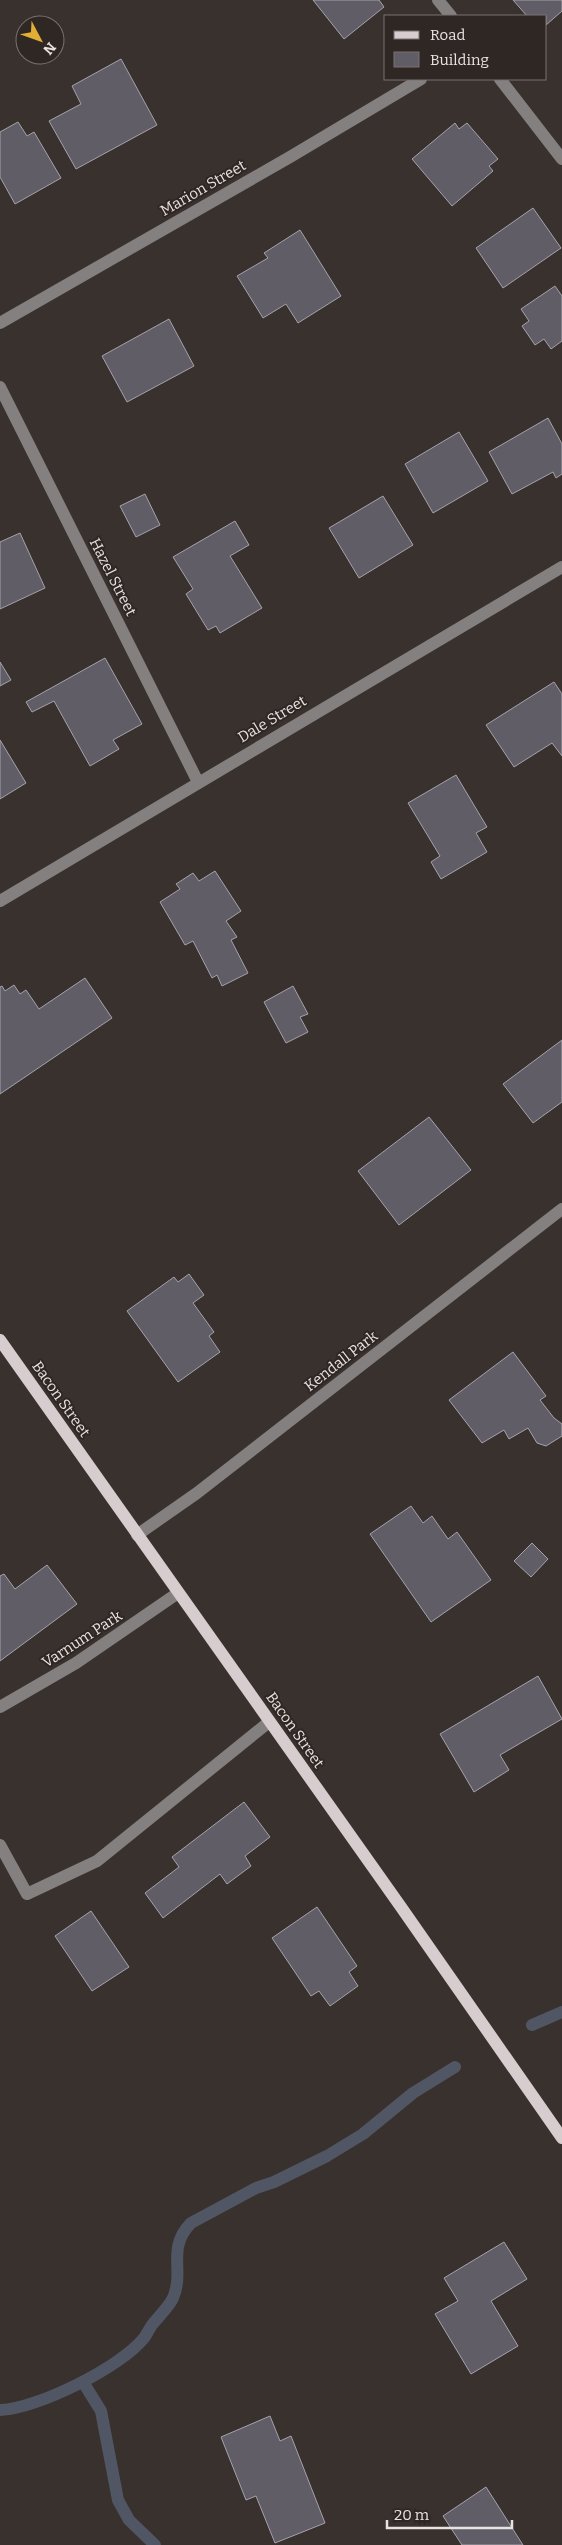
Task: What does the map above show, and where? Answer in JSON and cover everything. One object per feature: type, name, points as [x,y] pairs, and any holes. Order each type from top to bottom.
[{"type":"main road","name":"Bacon Street","points":[[1,1345],[270,1722],[562,2138]]},
{"type":"street","points":[[438,0],[450,15]]},
{"type":"street","name":"Marion Street","points":[[0,323],[314,143],[419,80]]},
{"type":"street","points":[[501,80],[562,159]]},
{"type":"street","name":"Hazel Street","points":[[0,387],[198,782]]},
{"type":"street","name":"Dale Street","points":[[0,901],[562,567]]},
{"type":"street","name":"Kendall Park","points":[[137,1535],[197,1493],[562,1209]]},
{"type":"street","name":"Varnum Park","points":[[0,1707],[76,1663],[178,1593]]},
{"type":"street","points":[[0,1845],[27,1894],[97,1861],[270,1722]]},
{"type":"building","points":[[313,0],[379,0],[384,7],[344,39]]},
{"type":"building","points":[[513,0],[562,0],[562,11],[547,24],[547,15],[526,15]]},
{"type":"building","points":[[121,59],[157,125],[76,169],[49,121],[81,104],[72,86]]},
{"type":"building","points":[[18,122],[27,136],[34,132],[61,178],[15,204],[0,177],[0,132]]},
{"type":"building","points":[[455,123],[459,129],[467,123],[498,159],[489,166],[493,171],[452,206],[412,159]]},
{"type":"building","points":[[533,208],[561,248],[503,288],[476,248]]},
{"type":"building","points":[[300,230],[341,296],[298,323],[286,304],[263,318],[237,276],[268,258],[264,253]]},
{"type":"building","points":[[555,286],[562,296],[562,341],[551,349],[544,339],[535,345],[522,326],[529,321],[521,309]]},
{"type":"building","points":[[169,319],[194,366],[127,402],[102,356]]},
{"type":"building","points":[[548,418],[562,444],[562,474],[556,478],[553,472],[512,494],[489,452]]},
{"type":"building","points":[[459,432],[488,481],[433,513],[405,464]]},
{"type":"building","points":[[145,494],[160,525],[136,537],[120,506]]},
{"type":"building","points":[[383,496],[413,545],[359,578],[329,528]]},
{"type":"building","points":[[235,521],[249,545],[230,556],[262,608],[220,633],[216,626],[208,630],[186,594],[193,589],[173,557]]},
{"type":"building","points":[[20,533],[45,588],[0,609],[0,542]]},
{"type":"building","points":[[105,658],[142,724],[113,740],[119,749],[90,766],[54,701],[32,712],[26,702]]},
{"type":"building","points":[[0,662],[11,680],[0,686]]},
{"type":"building","points":[[554,682],[562,694],[562,756],[552,743],[514,767],[486,725]]},
{"type":"building","points":[[0,740],[26,783],[0,799]]},
{"type":"building","points":[[456,775],[487,827],[476,833],[487,852],[441,879],[431,862],[440,856],[408,803]]},
{"type":"building","points":[[215,871],[241,911],[226,921],[237,937],[231,940],[248,973],[222,986],[217,975],[212,978],[193,941],[185,945],[160,902],[180,889],[176,884],[193,873],[199,881]]},
{"type":"building","points":[[85,978],[112,1018],[0,1094],[0,987],[2,986],[5,991],[14,985],[20,994],[26,990],[39,1009]]},
{"type":"building","points":[[293,986],[308,1014],[300,1017],[308,1032],[286,1043],[264,1002]]},
{"type":"building","points":[[562,1040],[562,1102],[533,1123],[503,1084]]},
{"type":"building","points":[[429,1117],[471,1170],[399,1225],[358,1171]]},
{"type":"building","points":[[189,1274],[204,1295],[193,1303],[214,1332],[209,1336],[220,1352],[178,1382],[127,1311],[174,1277],[178,1282]]},
{"type":"building","points":[[513,1352],[546,1396],[540,1400],[554,1418],[562,1424],[562,1436],[546,1446],[537,1443],[528,1428],[509,1439],[504,1430],[482,1443],[449,1400]]},
{"type":"building","points":[[411,1506],[423,1523],[432,1516],[448,1539],[457,1532],[491,1580],[431,1622],[370,1534]]},
{"type":"building","points":[[532,1543],[548,1559],[531,1577],[514,1561]]},
{"type":"building","points":[[47,1565],[77,1604],[0,1661],[0,1576],[4,1574],[15,1589]]},
{"type":"building","points":[[538,1676],[562,1719],[500,1755],[509,1770],[474,1792],[440,1734]]},
{"type":"building","points":[[244,1802],[270,1837],[245,1856],[251,1866],[227,1884],[220,1874],[163,1918],[145,1893],[179,1867],[172,1857]]},
{"type":"building","points":[[317,1907],[357,1966],[349,1972],[358,1986],[330,2006],[319,1991],[311,1996],[272,1938]]},
{"type":"building","points":[[91,1911],[129,1967],[92,1991],[55,1936]]},
{"type":"building","points":[[504,2242],[527,2279],[491,2301],[518,2346],[471,2374],[435,2314],[458,2301],[444,2278]]},
{"type":"building","points":[[270,2416],[280,2441],[291,2436],[325,2523],[275,2543],[256,2496],[246,2500],[221,2437]]},
{"type":"building","points":[[486,2487],[523,2545],[462,2545],[443,2516]]},
{"type":"waterway","points":[[532,2025],[562,2012]]},
{"type":"waterway","points":[[0,2410],[16,2408],[56,2394],[98,2373],[133,2349],[144,2338],[173,2298],[176,2288],[179,2242],[191,2223],[256,2188],[274,2182],[327,2156],[363,2134],[413,2093],[455,2067]]},
{"type":"waterway","points":[[83,2382],[101,2411],[118,2500],[129,2520],[155,2545]]}]
